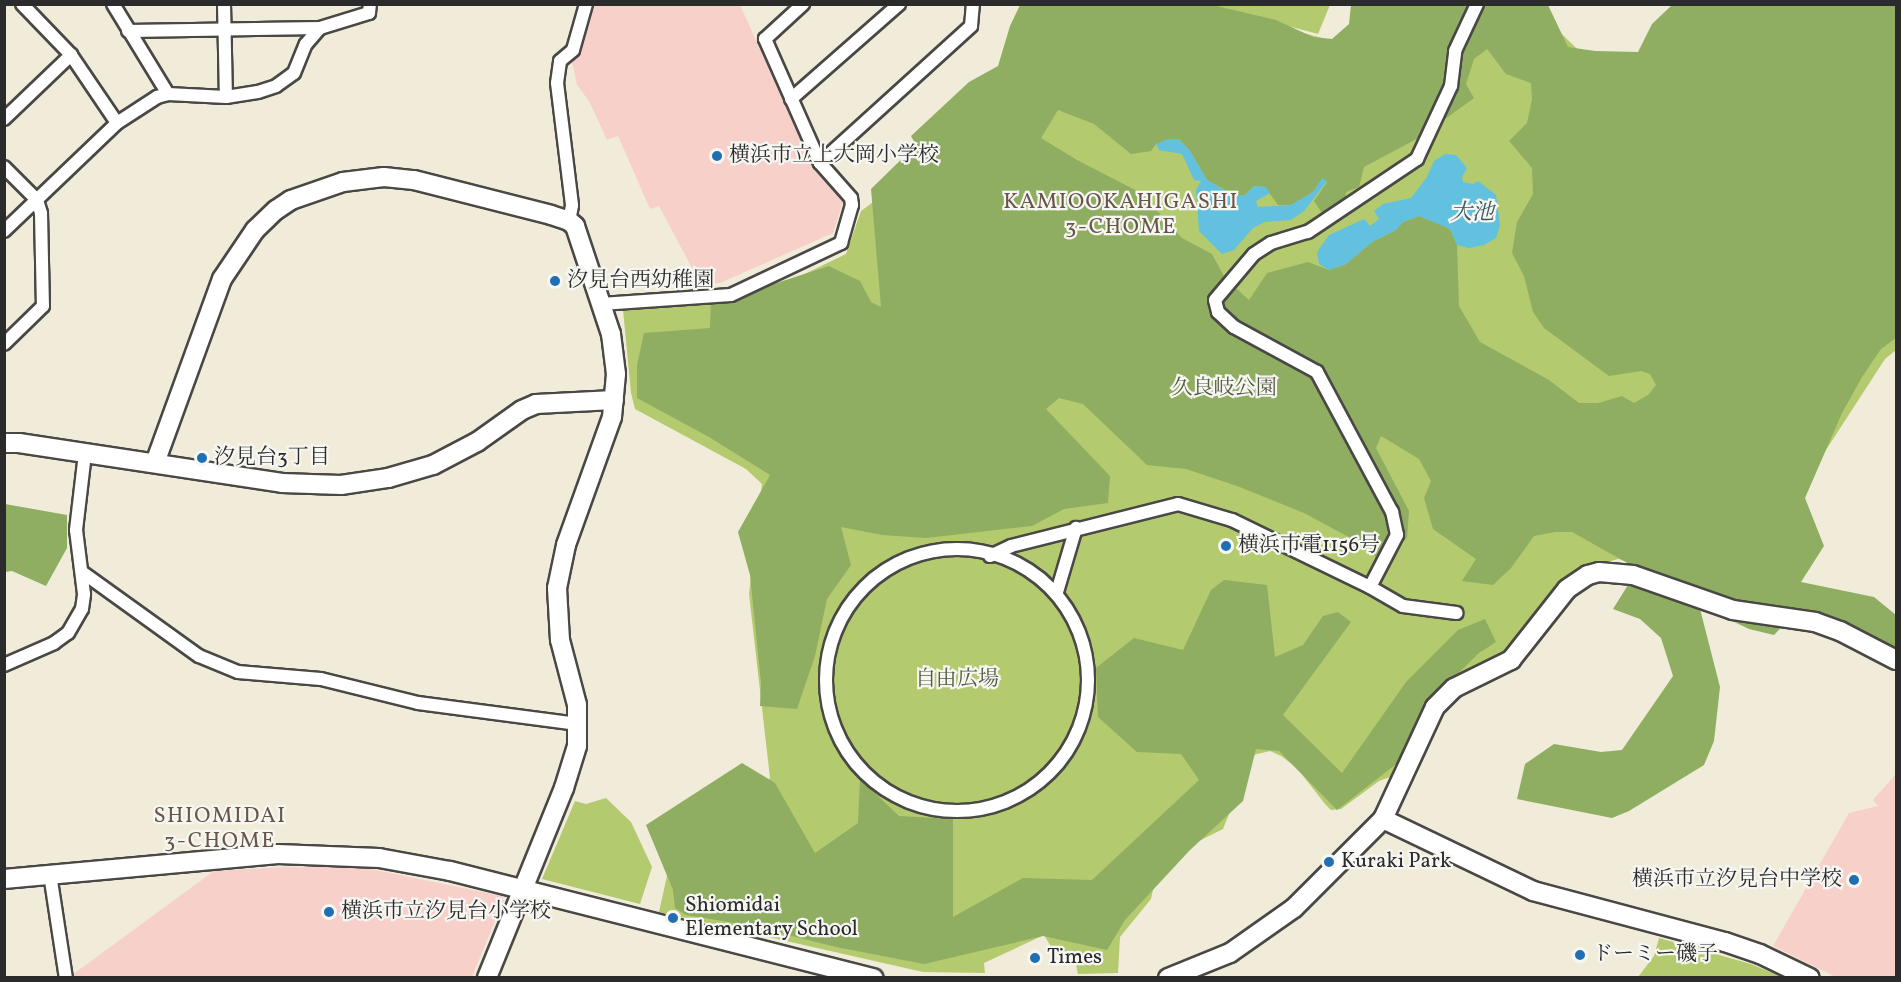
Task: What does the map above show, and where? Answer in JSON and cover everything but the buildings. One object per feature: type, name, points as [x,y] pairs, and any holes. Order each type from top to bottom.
[{"type":"street","points":[[22,4],[71,55],[117,123]]},
{"type":"street","points":[[113,4],[168,94]]},
{"type":"street","points":[[224,4],[226,97]]},
{"type":"street","points":[[128,31],[320,28],[369,13],[370,4]]},
{"type":"street","points":[[569,221],[572,205],[558,83],[560,61],[573,50],[586,4]]},
{"type":"street","points":[[601,304],[731,295],[841,243],[852,205],[851,198],[820,163],[765,39],[803,4]]},
{"type":"street","points":[[791,99],[899,4]]},
{"type":"street","points":[[820,163],[970,26],[973,4]]},
{"type":"street","points":[[1370,587],[1397,535],[1392,512],[1317,372],[1234,327],[1218,312],[1215,300],[1254,254],[1271,243],[1308,232],[1417,159],[1451,86],[1455,51],[1477,4]]},
{"type":"street","points":[[4,231],[117,123],[157,97],[168,94],[226,97],[258,92],[284,82],[294,73],[306,44],[320,28]]},
{"type":"street","points":[[4,119],[71,55]]},
{"type":"street","points":[[4,167],[36,200],[41,213],[44,306],[4,344]]},
{"type":"street","points":[[155,463],[222,279],[255,230],[276,210],[291,200],[343,182],[384,177],[414,180],[569,221],[575,226],[615,354],[614,400],[601,449],[566,545],[557,588],[560,640],[572,681],[578,723],[574,762],[524,891],[487,978]]},
{"type":"street","points":[[4,443],[19,443],[282,483],[313,485],[362,483],[433,465],[477,442],[522,410],[536,404],[614,400]]},
{"type":"street","points":[[4,665],[54,643],[68,633],[82,609],[84,594],[76,530],[85,453]]},
{"type":"street","points":[[990,556],[1011,546],[1076,528],[1178,504],[1232,520],[1370,587],[1403,606],[1458,612]]},
{"type":"street","points":[[1057,592],[1076,528]]},
{"type":"street","points":[[965,554],[990,556],[1019,567],[1057,592],[1081,630],[1088,646],[1092,668],[1089,708],[1065,757],[1029,787],[992,804],[939,807],[893,793],[855,764],[832,729],[822,687],[822,667],[829,637],[836,621],[851,600],[869,582],[894,565],[927,555],[965,554]]},
{"type":"street","points":[[82,572],[199,656],[238,672],[321,679],[418,703],[578,723]]},
{"type":"street","points":[[1168,978],[1230,952],[1278,921],[1383,819],[1435,706],[1454,688],[1511,660],[1568,589],[1588,575],[1607,572],[1633,575],[1733,610],[1815,622],[1896,660]]},
{"type":"street","points":[[1383,819],[1533,891],[1725,942],[1760,954],[1810,978]]},
{"type":"street","points":[[4,879],[278,854],[348,855],[415,863],[874,978]]},
{"type":"street","points":[[50,874],[66,978]]},
{"type":"shaded area","name":"横浜市立上大岡小学校","points":[[593,5],[740,5],[815,171],[843,202],[833,233],[720,283],[701,285],[659,206],[650,209],[618,136],[607,140],[589,101],[577,85],[571,56],[588,8]]},
{"type":"shaded area","name":"横浜市立汐見台中学校","points":[[1896,774],[1896,977],[1836,977],[1773,946],[1849,813],[1878,806],[1873,800]]},
{"type":"shaded area","name":"横浜市立汐見台小学校","points":[[283,867],[361,867],[502,896],[504,899],[472,977],[72,977],[214,871]]},
{"type":"green space","name":"久良岐公園","points":[[1020,5],[1212,5],[1276,20],[1313,37],[1332,39],[1349,24],[1351,5],[1548,5],[1568,47],[1595,51],[1638,52],[1652,24],[1672,5],[1896,5],[1896,338],[1881,349],[1862,377],[1842,413],[1805,498],[1824,546],[1801,582],[1874,597],[1896,615],[1896,650],[1832,619],[1796,612],[1774,635],[1749,629],[1699,605],[1720,687],[1714,741],[1704,765],[1629,811],[1612,818],[1517,799],[1525,764],[1554,744],[1601,752],[1622,750],[1673,676],[1661,638],[1640,619],[1613,609],[1638,569],[1572,532],[1555,532],[1534,536],[1511,568],[1493,585],[1462,581],[1476,559],[1433,529],[1424,498],[1431,481],[1419,459],[1381,436],[1376,448],[1409,511],[1407,538],[1376,558],[1371,549],[1304,513],[1237,486],[1186,469],[1147,465],[1083,404],[1059,398],[1046,409],[1110,476],[1108,503],[1064,509],[1032,526],[926,538],[882,535],[841,527],[851,565],[827,599],[815,656],[797,709],[760,706],[761,683],[750,575],[738,532],[770,475],[709,437],[637,398],[637,365],[644,333],[710,328],[711,300],[755,290],[829,266],[860,281],[871,302],[881,307],[871,189],[916,145],[911,136],[969,82],[998,66],[1010,26]],"holes":[[[1487,49],[1506,74],[1531,83],[1532,99],[1527,123],[1509,141],[1532,168],[1533,194],[1517,222],[1512,253],[1524,276],[1533,312],[1544,328],[1609,376],[1641,371],[1650,374],[1656,385],[1648,395],[1634,403],[1622,396],[1598,403],[1579,403],[1549,380],[1480,342],[1459,306],[1457,245],[1450,229],[1437,222],[1419,216],[1403,222],[1396,230],[1372,242],[1346,264],[1329,270],[1308,262],[1267,273],[1249,300],[1225,278],[1212,254],[1182,238],[1141,193],[1077,160],[1041,138],[1058,110],[1094,124],[1131,154],[1151,151],[1156,144],[1179,139],[1190,151],[1207,180],[1236,196],[1245,195],[1254,186],[1265,187],[1278,205],[1291,205],[1313,192],[1319,183],[1327,182],[1314,201],[1324,216],[1345,203],[1346,192],[1359,187],[1364,167],[1422,136],[1474,98],[1466,84],[1474,59]]]},
{"type":"green space","points":[[1209,5],[1330,5],[1318,34]]},
{"type":"green space","name":"久良岐公園","points":[[1896,5],[1896,350],[1885,359],[1798,493],[1643,562],[1618,559],[1580,570],[1505,652],[1471,668],[1439,688],[1405,741],[1390,777],[1379,781],[1341,809],[1331,810],[1297,768],[1281,756],[1270,751],[1253,755],[1223,829],[1187,847],[1155,881],[1151,899],[1120,937],[1118,973],[1078,974],[1073,952],[1053,950],[1044,935],[984,963],[985,973],[923,972],[659,912],[674,844],[745,814],[770,778],[749,594],[762,484],[746,469],[635,409],[631,393],[623,310],[711,300],[724,313],[846,254],[861,211],[896,185],[1222,11],[1333,41],[1541,14],[1599,70]]},
{"type":"green space","points":[[5,504],[67,515],[67,548],[46,586],[12,571],[5,572]]},
{"type":"green space","points":[[1224,580],[1267,585],[1275,657],[1303,645],[1323,616],[1338,612],[1351,622],[1283,715],[1342,773],[1406,682],[1458,630],[1485,619],[1496,642],[1479,653],[1435,696],[1404,758],[1337,810],[1279,751],[1256,749],[1243,801],[1190,850],[1125,920],[1107,950],[1043,936],[924,964],[836,947],[752,926],[686,915],[675,908],[673,890],[646,825],[742,763],[775,783],[815,853],[858,823],[860,779],[899,816],[953,819],[953,917],[1023,878],[1092,880],[1199,780],[1181,754],[1137,752],[1098,717],[1096,668],[1134,638],[1183,650],[1211,590]]},
{"type":"green space","points":[[606,798],[631,822],[652,867],[640,904],[542,879],[575,801],[586,804]]},
{"type":"green space","points":[[1659,938],[1751,964],[1782,977],[1638,977],[1654,956]]},
{"type":"water","points":[[1168,139],[1179,139],[1190,151],[1207,180],[1235,196],[1245,195],[1254,186],[1266,187],[1270,193],[1256,201],[1258,207],[1291,205],[1313,192],[1322,178],[1327,181],[1304,211],[1291,220],[1265,222],[1253,228],[1234,250],[1222,254],[1199,231],[1196,190],[1201,181],[1194,180],[1182,154],[1159,150],[1156,144]]},
{"type":"water","name":"大池","points":[[1445,154],[1456,155],[1467,168],[1462,177],[1463,182],[1473,184],[1478,181],[1496,195],[1500,225],[1496,238],[1484,245],[1469,248],[1457,245],[1450,229],[1419,216],[1403,222],[1396,230],[1372,242],[1346,264],[1329,270],[1319,264],[1317,252],[1329,235],[1364,219],[1370,226],[1379,219],[1374,211],[1383,204],[1411,198],[1427,177],[1434,161]]},
{"type":"place","name":"横浜市立上大岡小学校","points":[[717,156]]},
{"type":"place","name":"汐見台西幼稚園","points":[[555,281]]},
{"type":"place","name":"汐見台3丁目","points":[[202,458]]},
{"type":"place","name":"横浜市電1156号","points":[[1226,546]]},
{"type":"place","name":"Kuraki Park","points":[[1329,862]]},
{"type":"place","name":"横浜市立汐見台中学校","points":[[1854,880]]},
{"type":"place","name":"横浜市立汐見台小学校","points":[[329,912]]},
{"type":"place","name":"Shiomidai Elementary School","points":[[673,918]]},
{"type":"place","name":"ドーミー磯子","points":[[1580,955]]},
{"type":"place","name":"Times","points":[[1035,958]]},
{"type":"district","name":"KAMIOOKAHIGASHI 3-CHOME","points":[[1121,214]]},
{"type":"district","name":"SHIOMIDAI 3-CHOME","points":[[220,828]]},
{"type":"park label","name":"自由広場","points":[[957,680]]}]
